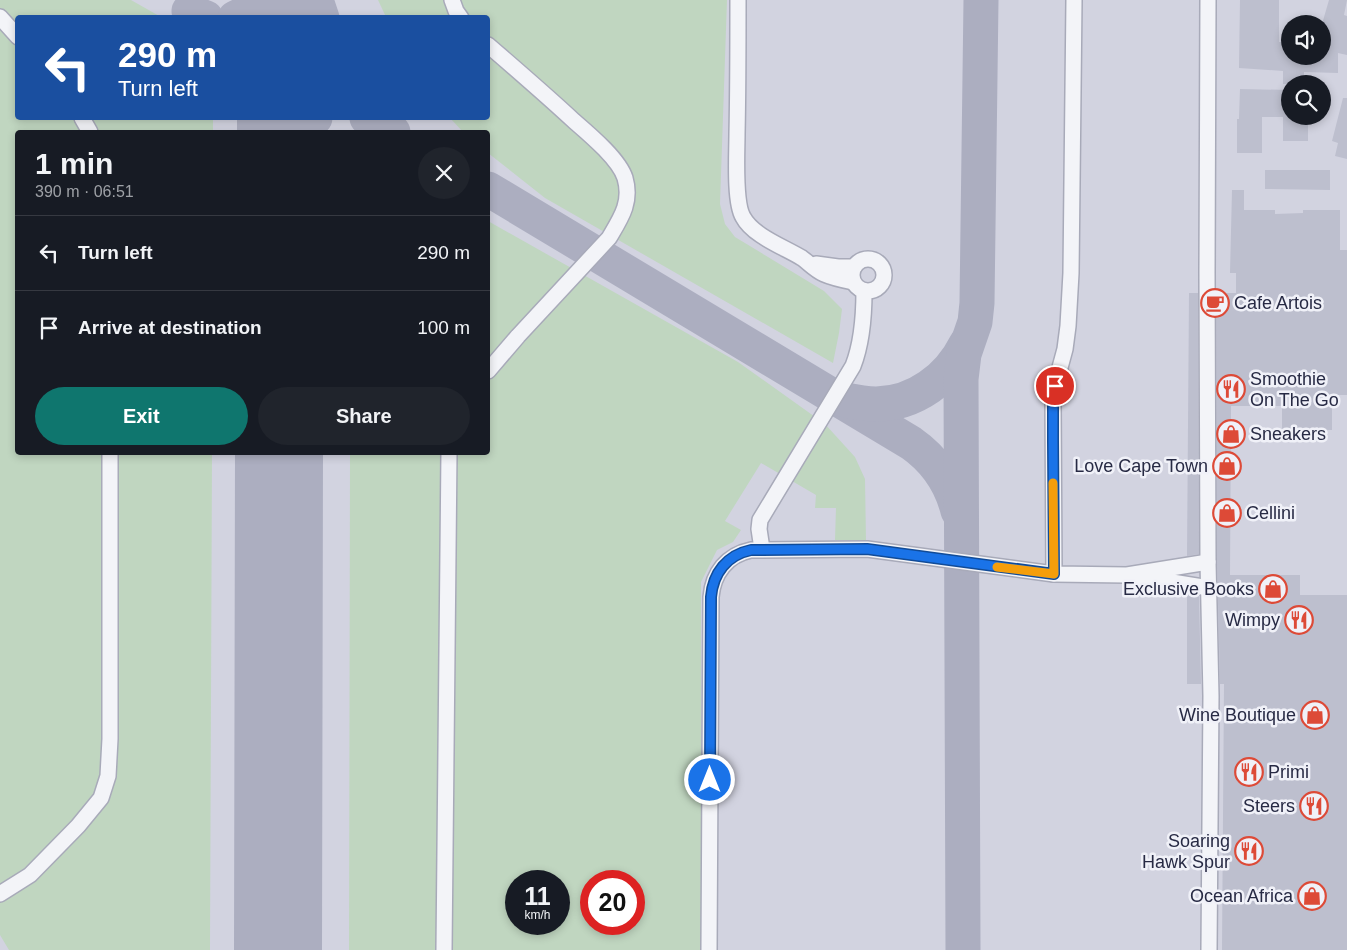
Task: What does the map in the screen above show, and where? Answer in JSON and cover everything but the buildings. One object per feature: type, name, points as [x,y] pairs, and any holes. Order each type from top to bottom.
[{"type":"lane","points":[[452,0],[459,15]]},
{"type":"lane","points":[[738,0],[737,160],[738,199],[743,218],[752,228],[824,274],[838,279],[858,287],[869,292],[882,283],[884,278],[881,267],[873,260],[862,260],[854,267],[852,272],[858,287],[864,309],[858,354],[853,366],[760,520],[759,529],[762,549]]},
{"type":"lane","points":[[1054,574],[1053,400],[1065,349],[1071,273],[1074,0]]},
{"type":"lane","points":[[1208,0],[1208,562],[1211,696],[1209,950]]},
{"type":"lane","points":[[0,17],[15,34]]},
{"type":"lane","points":[[490,48],[601,145],[625,176],[627,190],[626,206],[609,238],[490,369]]},
{"type":"lane","points":[[807,262],[838,267],[854,267]]},
{"type":"lane","points":[[0,894],[30,875],[78,826],[101,798],[108,776],[110,739],[110,455]]},
{"type":"lane","points":[[444,950],[449,455]]},
{"type":"lane","points":[[709,950],[710,614],[712,589],[717,573],[729,559],[743,551],[762,549],[867,549],[1054,574],[1127,575],[1209,588]]},
{"type":"lane","points":[[1127,575],[1208,562]]},
{"type":"shaded area","points":[[0,0],[1347,0],[1347,950],[0,950]]},
{"type":"green space","points":[[0,0],[131,0],[157,15],[15,15],[15,120],[213,120],[213,130],[15,130],[15,455],[212,455],[210,950],[9,950],[0,935]]},
{"type":"green space","points":[[378,0],[727,0],[720,204],[725,224],[735,237],[824,291],[842,309],[833,363],[545,198],[490,155],[490,130],[461,130],[452,120],[490,120],[490,15],[385,15]]},
{"type":"green space","points":[[490,222],[738,362],[825,424],[855,457],[865,479],[866,540],[835,540],[836,508],[815,508],[816,495],[761,463],[725,521],[741,530],[733,542],[717,550],[701,582],[701,950],[349,950],[350,455],[490,455]]},
{"type":"taxiway","points":[[241,15],[264,0]]},
{"type":"taxiway","points":[[316,0],[321,15]]},
{"type":"taxiway","points":[[963,950],[961,379],[964,354],[975,322],[977,303],[981,0]]},
{"type":"taxiway","points":[[195,15],[189,11],[199,15]]},
{"type":"taxiway","points":[[298,130],[312,120]]},
{"type":"taxiway","points":[[371,120],[389,130]]},
{"type":"taxiway","points":[[490,190],[911,443],[927,456],[940,472],[951,491],[958,511]]},
{"type":"taxiway","points":[[845,400],[872,404],[890,403],[917,394],[929,387],[950,368],[966,344]]},
{"type":"runway","points":[[281,0],[281,15]]},
{"type":"runway","points":[[281,120],[281,130]]},
{"type":"runway","points":[[278,950],[279,455]]},
{"type":"slow traffic","points":[[997,567],[1054,574],[1053,483]]},
{"type":"place","name":"Cafe Artois","points":[[1215,303]]},
{"type":"place","name":"Smoothie On The Go","points":[[1231,389]]},
{"type":"place","name":"Sneakers","points":[[1231,434]]},
{"type":"place","name":"Love Cape Town","points":[[1227,466]]},
{"type":"place","name":"Cellini","points":[[1227,513]]},
{"type":"place","name":"Exclusive Books","points":[[1273,589]]},
{"type":"place","name":"Wimpy","points":[[1299,620]]},
{"type":"place","name":"Wine Boutique","points":[[1315,715]]},
{"type":"place","name":"Primi","points":[[1249,772]]},
{"type":"place","name":"Steers","points":[[1314,806]]},
{"type":"place","name":"Soaring Hawk Spur","points":[[1249,851]]},
{"type":"place","name":"Ocean Africa","points":[[1312,896]]},
{"type":"route","points":[[710,780],[711,597],[714,580],[724,563],[743,551],[751,550],[867,549],[1054,574],[1053,400],[1055,386]]}]
